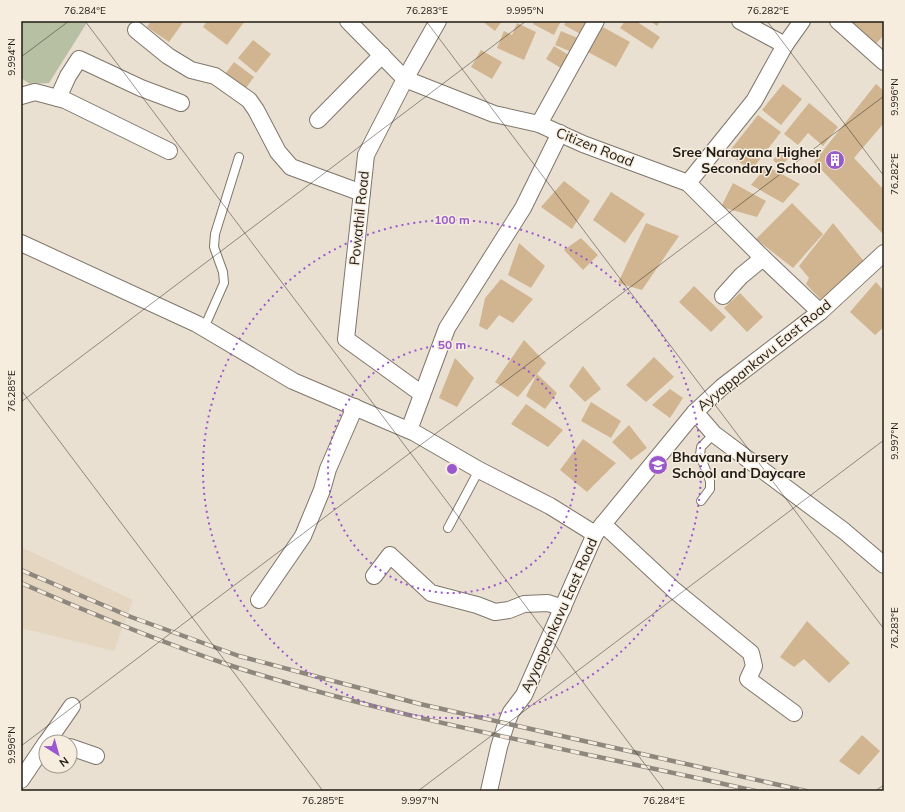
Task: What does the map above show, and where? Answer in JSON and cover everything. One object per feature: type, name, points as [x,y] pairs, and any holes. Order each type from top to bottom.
[{"type":"street","name":"Citizen Road","points":[[348,21],[405,79],[494,114],[539,124],[582,144],[688,183],[763,258],[820,312]]},
{"type":"street","name":"Powathil Road","points":[[422,394],[346,339],[366,155],[405,79],[438,21]]},
{"type":"street","points":[[539,124],[596,21]]},
{"type":"street","points":[[740,21],[785,45]]},
{"type":"street","points":[[688,183],[754,101],[785,45],[802,21]]},
{"type":"street","points":[[838,21],[884,62]]},
{"type":"street","points":[[136,30],[168,56],[191,70],[215,76],[249,100],[256,110],[278,152],[291,167],[362,193]]},
{"type":"street","points":[[318,120],[382,55]]},
{"type":"street","points":[[58,98],[68,76],[79,59],[141,88],[181,103]]},
{"type":"street","points":[[21,96],[35,92],[58,98],[132,132],[169,151]]},
{"type":"street","points":[[408,430],[447,328],[523,208],[560,133]]},
{"type":"street","points":[[21,243],[204,328],[293,381],[408,430],[479,470],[599,529],[751,653],[754,666],[748,679],[794,713]]},
{"type":"street","name":"Ayyappankavu East Road","points":[[489,791],[502,736],[511,712],[524,695],[599,529],[695,412],[722,387],[820,312],[884,253]]},
{"type":"street","points":[[723,296],[740,276],[763,258]]},
{"type":"street","points":[[259,600],[303,536],[322,490],[328,469],[355,407]]},
{"type":"street","points":[[695,412],[714,434],[844,530],[884,565]]},
{"type":"street","points":[[374,576],[390,555],[431,593],[477,605],[495,612],[509,610],[524,604],[548,603],[563,608]]},
{"type":"street","points":[[54,734],[72,706]]},
{"type":"street","points":[[78,750],[96,756]]},
{"type":"street","points":[[21,780],[38,757]]},
{"type":"street","points":[[21,788],[27,791]]},
{"type":"lane","points":[[204,328],[224,283],[223,272],[214,247],[215,234],[239,157]]},
{"type":"lane","points":[[701,501],[710,489],[710,481],[700,455],[701,447],[714,434]]},
{"type":"lane","points":[[448,528],[479,470]]},
{"type":"shaded area","points":[[21,547],[133,600],[114,651],[21,628]]},
{"type":"green space","points":[[21,21],[88,21],[49,83],[30,84],[21,78]]},
{"type":"building","points":[[151,21],[184,21],[169,42],[147,27]]},
{"type":"building","points":[[207,21],[245,21],[227,45],[203,27]]},
{"type":"building","points":[[482,21],[502,21],[495,31]]},
{"type":"building","points":[[534,21],[561,21],[554,35],[533,24]]},
{"type":"building","points":[[566,21],[592,21],[584,36],[564,25]]},
{"type":"building","points":[[625,21],[636,21],[660,37],[652,49],[620,28]]},
{"type":"building","points":[[650,21],[660,21],[657,26]]},
{"type":"building","points":[[884,21],[884,35],[874,46],[850,22]]},
{"type":"building","points":[[517,23],[536,32],[524,60],[497,48],[504,31],[512,35]]},
{"type":"building","points":[[601,26],[630,42],[616,67],[586,51]]},
{"type":"building","points":[[561,31],[580,39],[574,53],[555,45]]},
{"type":"building","points":[[253,40],[271,54],[256,73],[238,58]]},
{"type":"building","points":[[554,46],[572,57],[564,70],[546,59]]},
{"type":"building","points":[[481,50],[502,62],[492,79],[471,67]]},
{"type":"building","points":[[234,62],[254,77],[243,92],[223,77]]},
{"type":"building","points":[[783,84],[802,99],[781,125],[762,110]]},
{"type":"building","name":"Sree Narayana Higher Secondary School","points":[[876,84],[884,91],[884,123],[854,158],[884,190],[884,230],[882,233],[814,162]]},
{"type":"building","points":[[809,103],[838,127],[823,146],[808,133],[798,145],[784,134]]},
{"type":"building","points":[[758,115],[781,132],[751,171],[728,153]]},
{"type":"building","points":[[787,145],[795,152],[780,167],[773,160]]},
{"type":"building","points":[[767,166],[800,184],[783,203],[751,185]]},
{"type":"building","points":[[564,181],[590,201],[572,229],[541,207]]},
{"type":"building","points":[[733,183],[766,201],[757,217],[721,207]]},
{"type":"building","points":[[611,192],[645,214],[625,243],[593,220]]},
{"type":"building","points":[[792,203],[823,234],[793,268],[756,239]]},
{"type":"building","points":[[646,223],[679,236],[642,290],[618,283]]},
{"type":"building","points":[[833,223],[867,265],[824,303],[806,284],[809,278],[799,266]]},
{"type":"building","points":[[581,238],[598,255],[583,270],[564,250]]},
{"type":"building","points":[[519,243],[545,266],[531,288],[508,275]]},
{"type":"building","points":[[501,279],[533,299],[513,323],[499,315],[487,330],[479,326],[485,298]]},
{"type":"building","points":[[876,282],[884,291],[884,327],[875,335],[850,312]]},
{"type":"building","points":[[694,286],[726,317],[711,332],[679,302]]},
{"type":"building","points":[[740,293],[763,317],[747,332],[724,308]]},
{"type":"building","points":[[524,340],[546,363],[518,397],[495,382]]},
{"type":"building","points":[[654,357],[674,377],[646,402],[626,385]]},
{"type":"building","points":[[455,358],[474,378],[457,407],[439,398]]},
{"type":"building","points":[[583,366],[601,389],[585,402],[569,386]]},
{"type":"building","points":[[537,374],[557,393],[545,409],[526,396]]},
{"type":"building","points":[[670,389],[683,398],[670,418],[652,405]]},
{"type":"building","points":[[591,402],[621,421],[611,438],[581,421]]},
{"type":"building","points":[[526,404],[563,430],[548,447],[511,424]]},
{"type":"building","points":[[629,425],[647,448],[631,460],[612,442]]},
{"type":"building","points":[[583,439],[616,463],[587,492],[560,470]]},
{"type":"building","points":[[807,621],[850,663],[829,683],[804,659],[794,667],[780,657]]},
{"type":"building","points":[[862,735],[880,751],[859,775],[839,761]]},
{"type":"railway","points":[[21,570],[131,617],[239,656],[420,704],[806,791]]},
{"type":"railway","points":[[21,583],[178,647],[296,686],[426,719],[755,791]]},
{"type":"place","name":"Sree Narayana Higher Secondary School","points":[[835,160]]},
{"type":"place","name":"Bhavana Nursery School and Daycare","points":[[658,465]]}]
